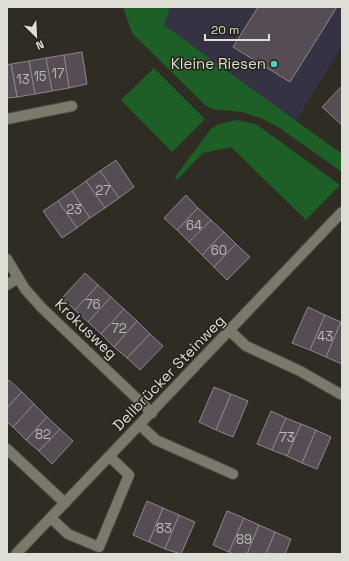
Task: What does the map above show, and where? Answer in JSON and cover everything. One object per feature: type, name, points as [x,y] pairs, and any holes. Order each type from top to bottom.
[{"type":"street","points":[[7,119],[72,106]]},
{"type":"street","name":"Dellbrücker Steinweg","points":[[16,554],[342,212]]},
{"type":"street","name":"Krokusweg","points":[[7,259],[18,278],[42,308],[152,413]]},
{"type":"street","points":[[7,285],[18,278]]},
{"type":"street","points":[[230,331],[246,346],[300,371],[342,395]]},
{"type":"street","points":[[140,425],[156,440],[233,474]]},
{"type":"street","points":[[7,449],[65,503]]},
{"type":"street","points":[[51,518],[68,534],[98,547],[129,475],[110,457]]},
{"type":"shaded area","name":"Kleine Riesen","points":[[170,7],[342,7],[342,46],[296,121],[164,25]]},
{"type":"green space","points":[[123,7],[170,7],[164,25],[342,154],[342,172],[278,127],[261,118],[242,112],[212,109],[205,105],[132,33]]},
{"type":"green space","points":[[154,68],[205,119],[172,152],[121,100]]},
{"type":"green space","points":[[237,120],[256,124],[340,185],[306,220],[231,147],[203,153],[177,180],[175,177],[211,129],[219,124]]},
{"type":"building","points":[[258,7],[337,7],[290,82],[233,47]]},
{"type":"building","points":[[82,52],[87,84],[69,88],[64,55]]},
{"type":"building","points":[[64,55],[69,88],[52,91],[46,58]]},
{"type":"building","points":[[46,58],[52,91],[35,94],[29,61]]},
{"type":"building","points":[[29,61],[35,94],[17,97],[11,64]]},
{"type":"building","points":[[11,64],[17,97],[7,98],[7,65]]},
{"type":"building","points":[[342,86],[342,125],[322,107]]},
{"type":"building","points":[[116,160],[134,187],[119,198],[100,171]]},
{"type":"building","points":[[100,171],[119,198],[105,208],[86,181]]},
{"type":"building","points":[[86,181],[105,208],[90,218],[72,191]]},
{"type":"building","points":[[72,191],[90,218],[77,228],[58,201]]},
{"type":"building","points":[[186,195],[198,208],[177,230],[164,218]]},
{"type":"building","points":[[58,201],[77,228],[62,238],[43,211]]},
{"type":"building","points":[[198,208],[211,220],[189,242],[177,230]]},
{"type":"building","points":[[211,220],[224,232],[202,255],[189,242]]},
{"type":"building","points":[[224,232],[236,244],[214,267],[202,255]]},
{"type":"building","points":[[236,244],[250,257],[227,280],[214,267]]},
{"type":"building","points":[[85,273],[98,285],[75,310],[62,298]]},
{"type":"building","points":[[98,285],[111,297],[88,322],[75,310]]},
{"type":"building","points":[[111,297],[124,309],[101,334],[88,322]]},
{"type":"building","points":[[308,307],[325,315],[310,350],[292,343]]},
{"type":"building","points":[[124,309],[137,321],[114,347],[101,334]]},
{"type":"building","points":[[325,315],[341,322],[326,357],[310,350]]},
{"type":"building","points":[[137,321],[150,334],[127,358],[114,347]]},
{"type":"building","points":[[342,322],[342,364],[326,357]]},
{"type":"building","points":[[150,334],[163,346],[140,370],[127,358]]},
{"type":"building","points":[[9,380],[22,392],[7,408],[7,382]]},
{"type":"building","points":[[214,387],[231,394],[216,430],[199,422]]},
{"type":"building","points":[[22,392],[34,404],[13,427],[7,422],[7,408]]},
{"type":"building","points":[[231,394],[248,401],[233,437],[216,430]]},
{"type":"building","points":[[34,404],[47,417],[26,440],[13,427]]},
{"type":"building","points":[[271,411],[286,418],[272,450],[257,444]]},
{"type":"building","points":[[47,417],[60,429],[39,451],[26,440]]},
{"type":"building","points":[[286,418],[301,424],[287,456],[272,450]]},
{"type":"building","points":[[301,424],[316,430],[302,463],[287,456]]},
{"type":"building","points":[[60,429],[73,441],[52,464],[39,451]]},
{"type":"building","points":[[316,430],[331,437],[317,469],[302,463]]},
{"type":"building","points":[[147,501],[163,508],[149,542],[133,535]]},
{"type":"building","points":[[163,508],[179,515],[165,549],[149,542]]},
{"type":"building","points":[[227,511],[244,518],[229,552],[213,545]]},
{"type":"building","points":[[179,515],[195,522],[181,554],[165,549]]},
{"type":"building","points":[[244,518],[259,525],[247,554],[233,554],[229,552]]},
{"type":"building","points":[[259,525],[275,532],[266,554],[247,554]]},
{"type":"building","points":[[275,532],[291,539],[285,554],[266,554]]},
{"type":"place","name":"Kleine Riesen","points":[[274,64]]}]
